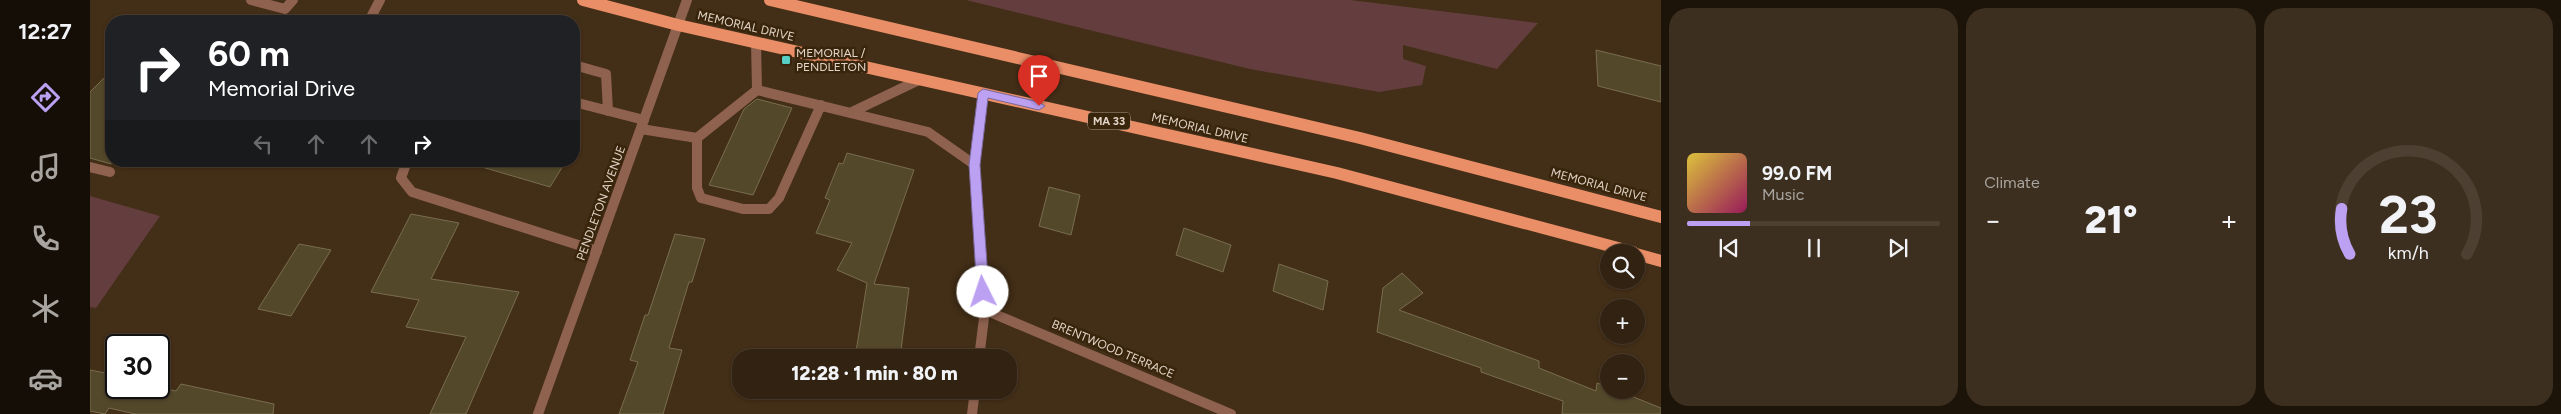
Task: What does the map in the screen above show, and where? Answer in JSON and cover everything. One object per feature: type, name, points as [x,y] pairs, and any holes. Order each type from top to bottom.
[{"type":"main road","name":"MEMORIAL DRIVE","points":[[583,0],[678,25],[1356,178],[1604,244]]},
{"type":"main road","name":"MEMORIAL DRIVE","points":[[770,0],[1379,142],[1661,217]]},
{"type":"main road","points":[[1645,257],[1661,261]]},
{"type":"street","points":[[251,0],[285,9],[294,0]]},
{"type":"street","points":[[372,15],[380,0]]},
{"type":"street","name":"PENDLETON AVENUE","points":[[538,414],[687,0]]},
{"type":"street","points":[[756,42],[757,90]]},
{"type":"street","points":[[580,67],[606,74],[608,111]]},
{"type":"street","points":[[852,112],[921,79]]},
{"type":"street","points":[[757,90],[928,132],[975,165]]},
{"type":"street","points":[[696,138],[757,90]]},
{"type":"street","points":[[980,349],[985,310],[975,165],[983,93]]},
{"type":"street","points":[[580,104],[608,111],[643,125],[696,138]]},
{"type":"street","points":[[696,138],[697,188],[701,198],[743,209],[769,209],[779,198],[822,105]]},
{"type":"street","points":[[90,166],[110,172]]},
{"type":"street","points":[[404,167],[400,173],[400,180],[412,192],[597,251]]},
{"type":"street","name":"BRENTWOOD TERRACE","points":[[985,310],[1230,414]]},
{"type":"street","points":[[972,414],[974,399]]},
{"type":"shaded area","points":[[966,0],[1350,0],[1538,23],[1497,69],[1403,45],[1403,59],[1426,66],[1422,85],[1379,92],[1250,69]]},
{"type":"shaded area","points":[[90,196],[160,216],[96,308],[90,307]]},
{"type":"building","points":[[1596,50],[1661,66],[1661,102],[1598,86]]},
{"type":"building","points":[[105,77],[105,162],[90,158],[90,92]]},
{"type":"building","points":[[757,99],[792,108],[753,195],[709,185],[744,109]]},
{"type":"building","points":[[847,153],[914,170],[874,284],[909,288],[901,349],[856,349],[867,283],[837,270],[852,243],[816,233],[830,200],[825,198],[839,163],[843,164]]},
{"type":"building","points":[[482,167],[562,167],[550,187]]},
{"type":"building","points":[[1049,187],[1080,195],[1071,235],[1039,226]]},
{"type":"building","points":[[411,214],[459,223],[431,279],[519,292],[466,414],[430,414],[466,337],[406,327],[419,300],[371,292]]},
{"type":"building","points":[[1184,228],[1231,245],[1223,272],[1176,255]]},
{"type":"building","points":[[675,234],[705,239],[692,282],[689,282],[669,348],[682,350],[663,414],[619,414],[638,362],[630,360],[645,315],[648,315]]},
{"type":"building","points":[[299,244],[331,250],[291,316],[258,309]]},
{"type":"building","points":[[1279,264],[1328,281],[1323,310],[1273,291]]},
{"type":"building","points":[[1402,273],[1423,293],[1399,310],[1539,361],[1539,368],[1596,391],[1597,383],[1600,384],[1600,399],[1638,399],[1661,408],[1661,414],[1562,414],[1563,401],[1481,372],[1481,368],[1377,332],[1383,288]]},
{"type":"building","points":[[90,370],[105,373],[105,399],[170,399],[170,390],[176,391],[181,384],[274,404],[273,414],[135,414],[109,408],[105,414],[90,411]]},
{"type":"place","name":"MEMORIAL / PENDLETON","points":[[786,60]]},
{"type":"route","points":[[983,292],[975,165],[983,93],[1039,106]]}]
